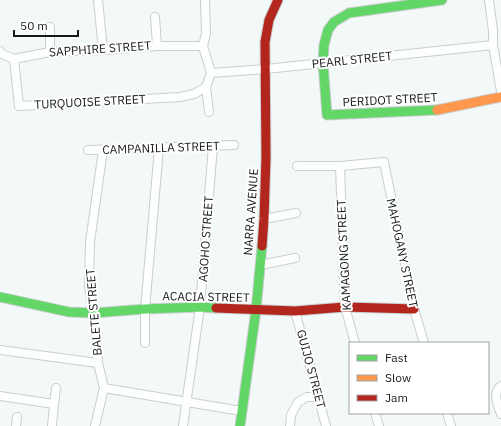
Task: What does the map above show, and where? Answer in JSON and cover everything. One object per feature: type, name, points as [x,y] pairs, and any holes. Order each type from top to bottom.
[{"type":"street","points":[[98,0],[103,50]]},
{"type":"street","points":[[205,0],[206,33],[203,46],[211,72],[206,87],[209,112]]},
{"type":"street","name":"NARRA AVENUE","points":[[240,426],[256,310],[264,219],[266,157],[265,42],[269,20],[278,0]]},
{"type":"street","points":[[323,63],[324,45],[328,30],[334,22],[349,13],[442,0]]},
{"type":"street","points":[[489,0],[501,91]]},
{"type":"street","points":[[155,17],[157,46]]},
{"type":"street","points":[[50,27],[50,52]]},
{"type":"street","name":"PEARL STREET","points":[[211,72],[266,69],[494,45]]},
{"type":"street","name":"SAPPHIRE STREET","points":[[14,59],[50,52],[157,46],[203,46]]},
{"type":"street","points":[[0,51],[2,54],[14,59]]},
{"type":"street","name":"TURQUOISE STREET","points":[[14,59],[19,106],[180,97],[194,94],[206,87]]},
{"type":"street","name":"PERIDOT STREET","points":[[323,63],[328,115],[433,111],[501,97]]},
{"type":"street","name":"CAMPANILLA STREET","points":[[88,150],[234,145]]},
{"type":"street","name":"AGOHO STREET","points":[[183,426],[200,307],[213,146]]},
{"type":"street","points":[[145,343],[145,309],[159,148]]},
{"type":"street","name":"BALETE STREET","points":[[96,426],[104,388],[98,362],[94,313],[89,286],[90,242],[103,150]]},
{"type":"street","name":"MAHOGANY STREET","points":[[340,166],[384,162],[414,309],[424,342]]},
{"type":"street","points":[[297,166],[340,166]]},
{"type":"street","name":"KAMAGONG STREET","points":[[340,166],[345,307],[355,342]]},
{"type":"street","points":[[264,219],[296,213]]},
{"type":"street","points":[[260,265],[296,258]]},
{"type":"street","name":"ACACIA STREET","points":[[0,297],[69,312],[94,313],[200,307],[296,311],[345,307],[414,309]]},
{"type":"street","name":"GUIJO STREET","points":[[296,311],[326,426]]},
{"type":"street","points":[[0,350],[98,362]]},
{"type":"street","points":[[501,386],[498,389],[496,397],[501,414]]},
{"type":"street","points":[[52,426],[56,388]]},
{"type":"street","points":[[104,388],[241,411]]},
{"type":"street","points":[[0,396],[54,404]]},
{"type":"street","points":[[290,426],[291,415],[298,402],[307,397],[319,397]]},
{"type":"street","points":[[375,414],[379,426]]},
{"type":"street","points":[[446,414],[451,426]]},
{"type":"street","points":[[16,426],[17,417]]},
{"type":"traffic: fast","points":[[437,110],[327,115],[323,63],[324,45],[328,30],[334,22],[349,13],[442,0]]},
{"type":"traffic: fast","points":[[240,426],[256,310],[262,246]]},
{"type":"traffic: fast","points":[[0,297],[69,312],[94,313],[145,309],[200,307],[216,308]]},
{"type":"traffic: slow","points":[[437,110],[501,97]]},
{"type":"traffic: jam","points":[[262,246],[266,157],[265,42],[269,20],[278,0]]},
{"type":"traffic: jam","points":[[216,308],[295,311],[345,307],[414,309]]}]
